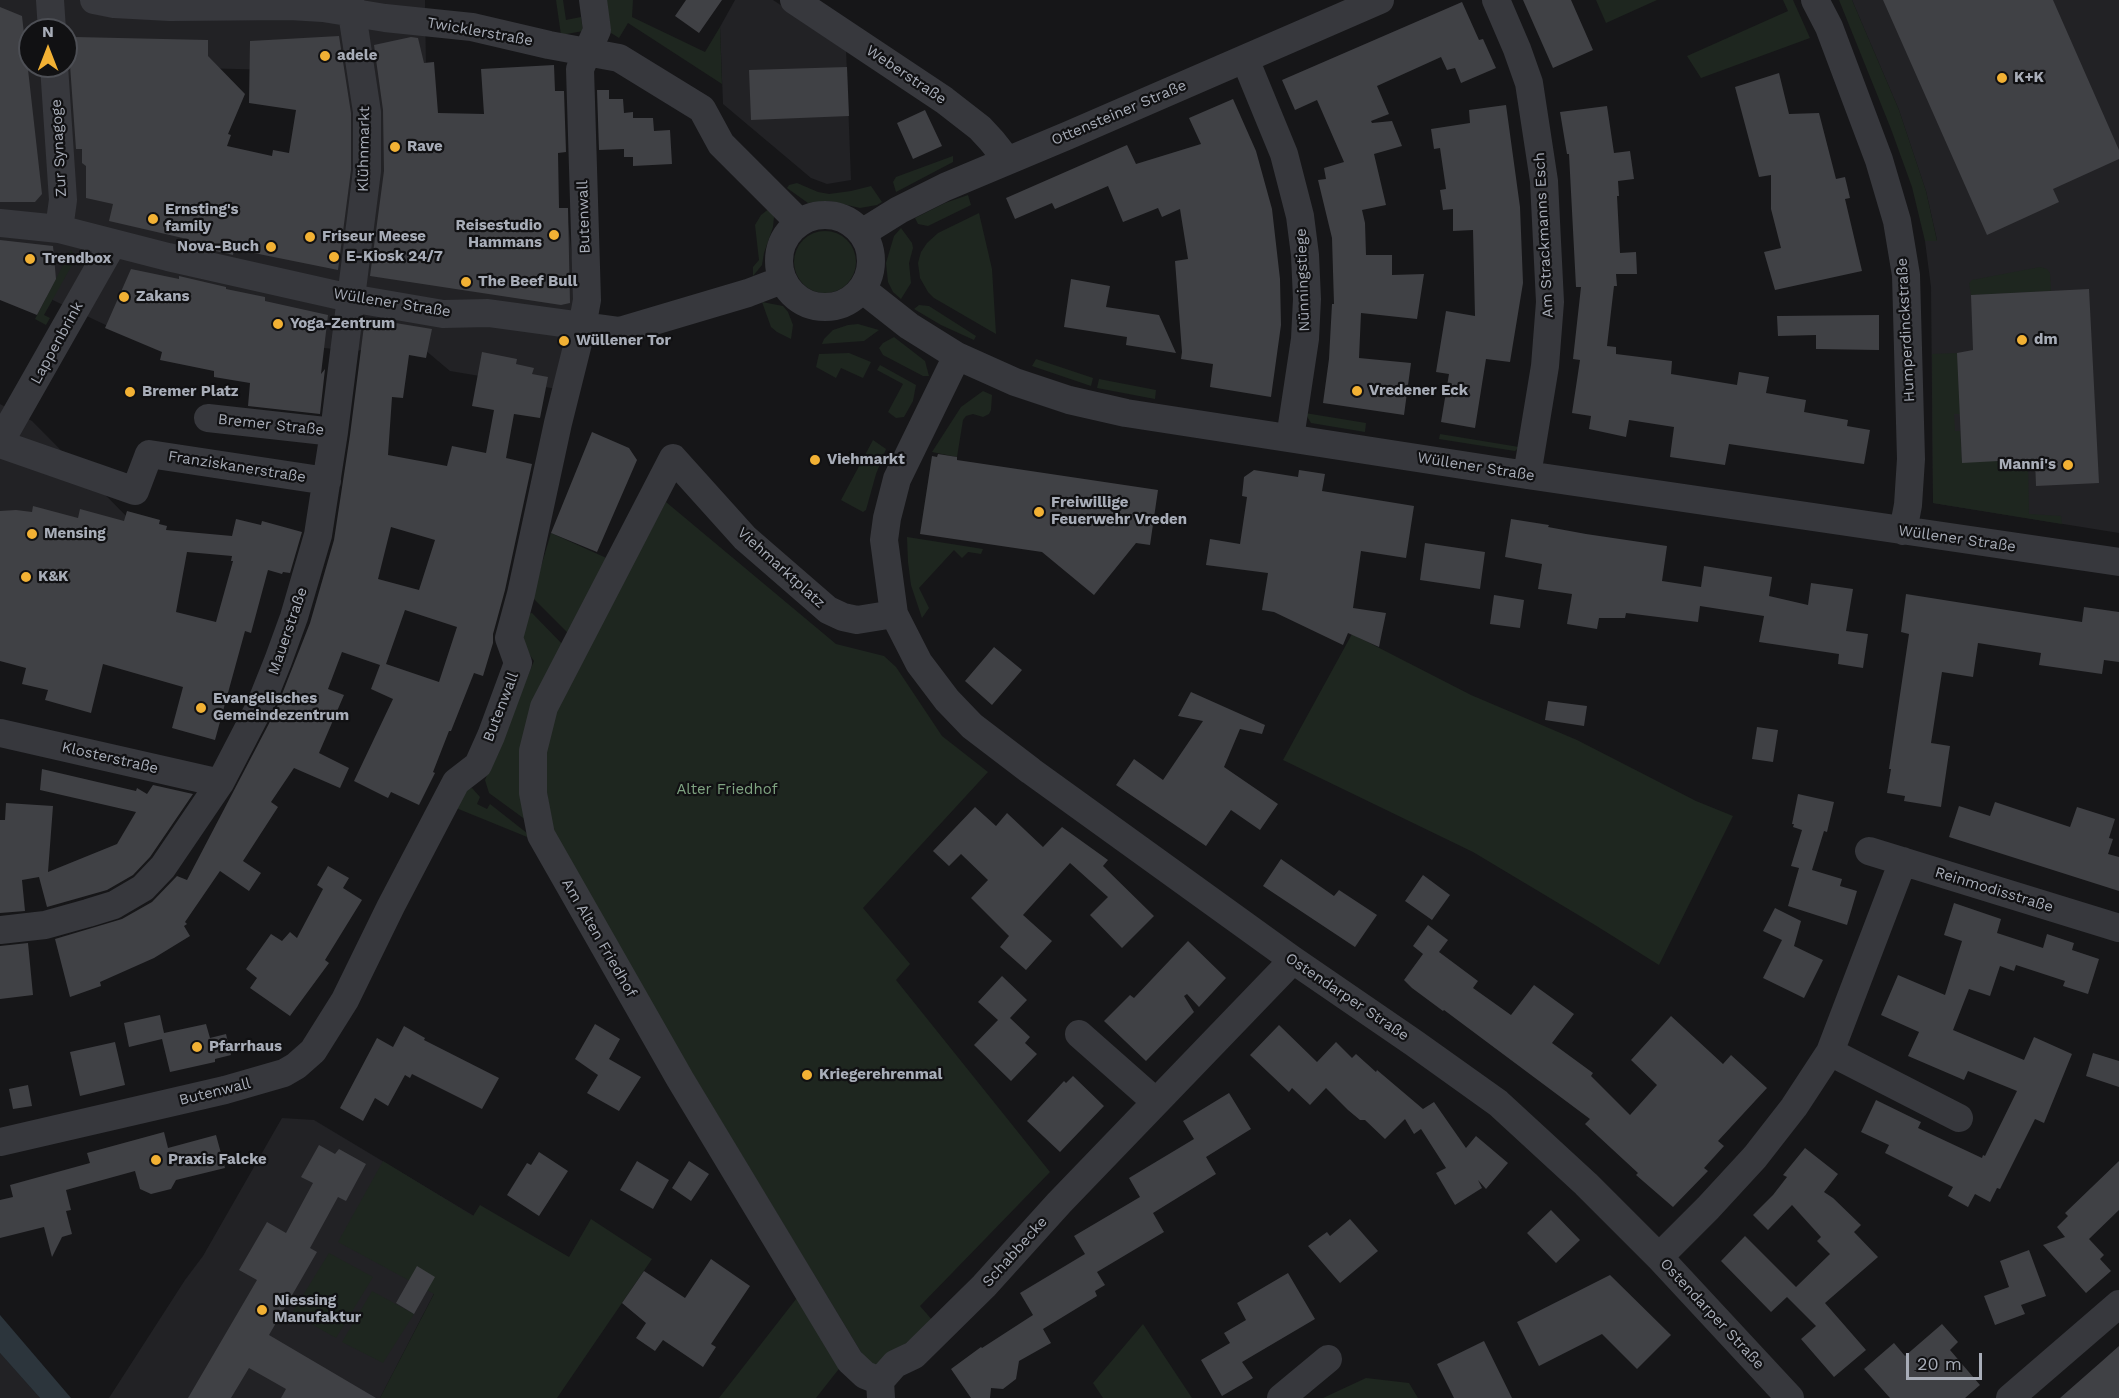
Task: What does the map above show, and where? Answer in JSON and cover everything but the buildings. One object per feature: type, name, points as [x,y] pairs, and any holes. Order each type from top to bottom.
[{"type":"street","points":[[50,0],[51,18]]},
{"type":"street","name":"Twicklerstraße","points":[[94,0],[114,4],[170,7],[323,8],[351,6],[385,18],[472,27],[619,58],[702,109],[721,144],[799,222]]},
{"type":"street","name":"Butenwall","points":[[0,1142],[265,1080],[284,1073],[314,1051],[345,1000],[456,782],[478,765],[518,663],[509,638],[587,300],[580,69],[597,30],[593,0]]},
{"type":"street","name":"Weberstraße","points":[[794,0],[944,100],[980,128],[1006,160]]},
{"type":"street","name":"Ottensteiner Straße","points":[[862,232],[945,187],[1380,0]]},
{"type":"street","name":"Am Strackmanns Esch","points":[[1496,0],[1517,49],[1528,83],[1544,181],[1550,302],[1545,366],[1527,475]]},
{"type":"street","name":"Humperdinckstraße","points":[[1815,0],[1829,27],[1879,160],[1897,221],[1906,274],[1911,459],[1908,504],[1903,531]]},
{"type":"street","name":"Klühnmarkt","points":[[350,298],[367,171],[367,112],[351,6]]},
{"type":"street","name":"Nünningstiege","points":[[1245,59],[1284,154],[1300,216],[1305,255],[1307,299],[1305,339],[1290,438]]},
{"type":"street","name":"Zur Synagoge","points":[[55,78],[63,200],[59,229]]},
{"type":"street","points":[[819,216],[839,217],[862,232],[871,255],[868,278],[862,289],[840,305],[827,308],[814,306],[795,297],[782,280],[778,264],[780,248],[787,233],[799,222],[819,216]]},
{"type":"street","name":"Wüllener Straße","points":[[0,223],[59,229],[350,298],[443,314],[489,313],[620,331],[748,293],[782,280]]},
{"type":"street","name":"Lappenbrink","points":[[0,443],[113,243]]},
{"type":"street","name":"Wüllener Straße","points":[[862,289],[909,326],[957,356],[1016,382],[1069,400],[1136,415],[2119,562]]},
{"type":"street","name":"Mauerstraße","points":[[0,930],[45,924],[88,914],[114,904],[143,888],[163,867],[219,783],[260,706],[294,617],[318,535],[334,432],[350,298]]},
{"type":"street","points":[[894,614],[884,540],[889,508],[897,479],[957,356]]},
{"type":"street","name":"Bremer Straße","points":[[208,418],[334,432]]},
{"type":"street","name":"Franziskanerstraße","points":[[0,443],[135,490],[149,454],[327,481]]},
{"type":"street","name":"Viehmarktplatz","points":[[673,458],[745,538],[828,610],[857,620],[894,614]]},
{"type":"street","name":"Am Alten Friedhof","points":[[673,458],[544,707],[533,751],[533,793],[541,835],[680,1079],[850,1361],[880,1389]]},
{"type":"street","name":"Ostendarper Straße","points":[[894,614],[919,663],[947,700],[972,726],[1293,960],[1498,1103],[1563,1162],[1659,1257],[1790,1398]]},
{"type":"street","name":"Klosterstraße","points":[[0,733],[219,783]]},
{"type":"street","name":"Reinmodisstraße","points":[[1869,851],[2119,928]]},
{"type":"street","points":[[1659,1257],[1755,1156],[1794,1107],[1830,1052],[1903,861]]},
{"type":"street","name":"Schabbecke","points":[[880,1389],[895,1364],[914,1355],[984,1286],[1059,1203],[1293,960]]},
{"type":"street","points":[[1079,1034],[1156,1102]]},
{"type":"street","points":[[1830,1052],[1959,1118]]},
{"type":"street","points":[[2010,1398],[2119,1304]]},
{"type":"street","points":[[1281,1398],[1328,1359]]},
{"type":"shaded area","points":[[0,0],[425,0],[426,68],[386,72],[568,222],[577,301],[557,389],[450,371],[425,350],[381,345],[357,351],[324,348],[142,299],[112,328],[40,294],[0,284]],"holes":[[[199,68],[310,71],[326,234],[119,193]]]},
{"type":"shaded area","points":[[735,0],[773,0],[846,48],[851,180],[827,184],[811,178],[723,104],[720,27]]},
{"type":"shaded area","points":[[1852,0],[2119,0],[2119,533],[1933,503],[1931,287],[1925,241],[1937,240],[1926,191],[1899,110]]},
{"type":"shaded area","points":[[0,404],[32,421],[142,532],[20,661],[0,657]]},
{"type":"shaded area","points":[[282,1118],[314,1120],[474,1216],[380,1398],[109,1398],[203,1256]]},
{"type":"shaded area","points":[[0,1315],[71,1398],[40,1398],[0,1353]]},
{"type":"shaded area","points":[[0,1353],[40,1398],[0,1398]]},
{"type":"green space","points":[[556,0],[563,0],[566,20],[581,17],[583,31],[561,35]]},
{"type":"green space","points":[[606,0],[633,0],[632,17],[705,52],[720,27],[722,84],[628,23],[619,38],[611,33]]},
{"type":"green space","points":[[1596,0],[1657,0],[1606,23]]},
{"type":"green space","points":[[1783,0],[1793,0],[1810,38],[1701,78],[1687,56],[1788,11]]},
{"type":"green space","points":[[1839,0],[1852,0],[1899,110],[1926,191],[1937,241],[1925,241],[1912,187]]},
{"type":"green space","points":[[953,156],[953,162],[896,192],[893,182],[896,177]]},
{"type":"green space","points":[[797,183],[829,194],[871,186],[882,202],[860,208],[830,201],[808,203],[787,188]]},
{"type":"green space","points":[[968,195],[971,205],[928,226],[918,224],[915,218],[945,203]]},
{"type":"green space","points":[[770,208],[774,217],[773,227],[762,265],[753,276],[753,267],[759,260],[755,225],[761,215]]},
{"type":"green space","points":[[979,213],[992,269],[996,334],[934,298],[920,278],[918,263],[927,243],[938,233]]},
{"type":"green space","points":[[901,228],[913,248],[909,263],[911,283],[901,299],[893,292],[888,282],[886,263],[894,236]]},
{"type":"green space","points":[[819,231],[831,231],[847,240],[854,250],[856,262],[854,274],[847,284],[831,293],[819,293],[808,288],[799,279],[794,268],[794,256],[799,245],[808,236]]},
{"type":"green space","points":[[71,250],[77,256],[44,315],[50,318],[46,325],[35,319]]},
{"type":"green space","points":[[2040,267],[2047,269],[2050,273],[2051,291],[1971,295],[1969,283],[1972,280]]},
{"type":"green space","points":[[762,302],[783,306],[788,312],[793,325],[791,339],[771,327]]},
{"type":"green space","points":[[919,305],[929,306],[976,336],[974,340],[941,325],[914,309]]},
{"type":"green space","points":[[858,324],[879,330],[864,341],[822,344],[833,330]]},
{"type":"green space","points":[[894,337],[925,361],[929,376],[923,376],[883,355],[879,348]]},
{"type":"green space","points":[[849,353],[871,362],[863,378],[841,368],[836,378],[816,367],[819,354]]},
{"type":"green space","points":[[1957,353],[1960,414],[1954,414],[1955,431],[1960,431],[1962,462],[2028,459],[2029,514],[2061,516],[2062,524],[1933,503],[1932,354]]},
{"type":"green space","points":[[1036,359],[1093,378],[1091,386],[1032,366]]},
{"type":"green space","points":[[880,365],[916,385],[913,401],[904,417],[896,418],[888,412],[903,384],[877,370]]},
{"type":"green space","points":[[1099,379],[1156,390],[1155,399],[1097,388]]},
{"type":"green space","points":[[983,391],[992,395],[991,410],[983,417],[973,414],[966,416],[963,420],[957,457],[932,452],[961,407]]},
{"type":"green space","points":[[1305,413],[1366,423],[1365,432],[1311,423]]},
{"type":"green space","points":[[1440,434],[1519,447],[1515,451],[1439,439]]},
{"type":"green space","points":[[873,440],[886,449],[866,510],[863,512],[841,500]]},
{"type":"green space","name":"Alter Friedhof","points":[[666,502],[836,644],[884,656],[896,667],[942,736],[988,772],[863,908],[910,964],[896,980],[1050,1172],[920,1306],[933,1321],[882,1363],[870,1367],[554,845],[542,755],[559,699]]},
{"type":"green space","points":[[551,533],[613,561],[572,637],[532,597]]},
{"type":"green space","points":[[907,537],[983,549],[981,554],[968,552],[962,558],[954,550],[919,588],[929,608],[922,618],[911,585]]},
{"type":"green space","points":[[532,613],[566,648],[530,823],[489,793],[485,780],[534,661],[520,641],[527,614]]},
{"type":"green space","points":[[1352,634],[1471,695],[1577,740],[1696,801],[1733,816],[1659,965],[1473,852],[1283,760]]},
{"type":"green space","points":[[472,788],[480,797],[477,804],[487,809],[490,804],[537,841],[456,808],[465,790]]},
{"type":"green space","points":[[383,1161],[473,1216],[480,1205],[569,1257],[591,1219],[652,1259],[557,1398],[380,1398],[434,1294],[338,1242]]},
{"type":"green space","points":[[329,1253],[373,1277],[336,1338],[292,1313]]},
{"type":"green space","points":[[372,1291],[414,1314],[383,1363],[342,1342]]},
{"type":"green space","points":[[800,1294],[842,1365],[816,1398],[719,1398]]},
{"type":"green space","points":[[1143,1324],[1192,1398],[1103,1398],[1093,1383]]},
{"type":"green space","points":[[1366,1378],[1409,1383],[1418,1398],[1323,1398]]},
{"type":"place","name":"adele","points":[[325,56]]},
{"type":"place","name":"K+K","points":[[2002,78]]},
{"type":"place","name":"Rave","points":[[395,147]]},
{"type":"place","name":"Ernsting's family","points":[[153,219]]},
{"type":"place","name":"Reisestudio Hammans","points":[[554,235]]},
{"type":"place","name":"Friseur Meese","points":[[310,237]]},
{"type":"place","name":"Nova-Buch","points":[[271,247]]},
{"type":"place","name":"E-Kiosk 24/7","points":[[334,257]]},
{"type":"place","name":"Trendbox","points":[[30,259]]},
{"type":"place","name":"The Beef Bull","points":[[466,282]]},
{"type":"place","name":"Zakans","points":[[124,297]]},
{"type":"place","name":"Yoga-Zentrum","points":[[278,324]]},
{"type":"place","name":"dm","points":[[2022,340]]},
{"type":"place","name":"Wüllener Tor","points":[[564,341]]},
{"type":"place","name":"Vredener Eck","points":[[1357,391]]},
{"type":"place","name":"Bremer Platz","points":[[130,392]]},
{"type":"place","name":"Viehmarkt","points":[[815,460]]},
{"type":"place","name":"Manni's","points":[[2068,465]]},
{"type":"place","name":"Freiwillige Feuerwehr Vreden","points":[[1039,512]]},
{"type":"place","name":"Mensing","points":[[32,534]]},
{"type":"place","name":"K&K","points":[[26,577]]},
{"type":"place","name":"Evangelisches Gemeindezentrum","points":[[201,708]]},
{"type":"place","name":"Pfarrhaus","points":[[197,1047]]},
{"type":"place","name":"Kriegerehrenmal","points":[[807,1075]]},
{"type":"place","name":"Praxis Falcke","points":[[156,1160]]},
{"type":"place","name":"Niessing Manufaktur","points":[[262,1310]]}]
